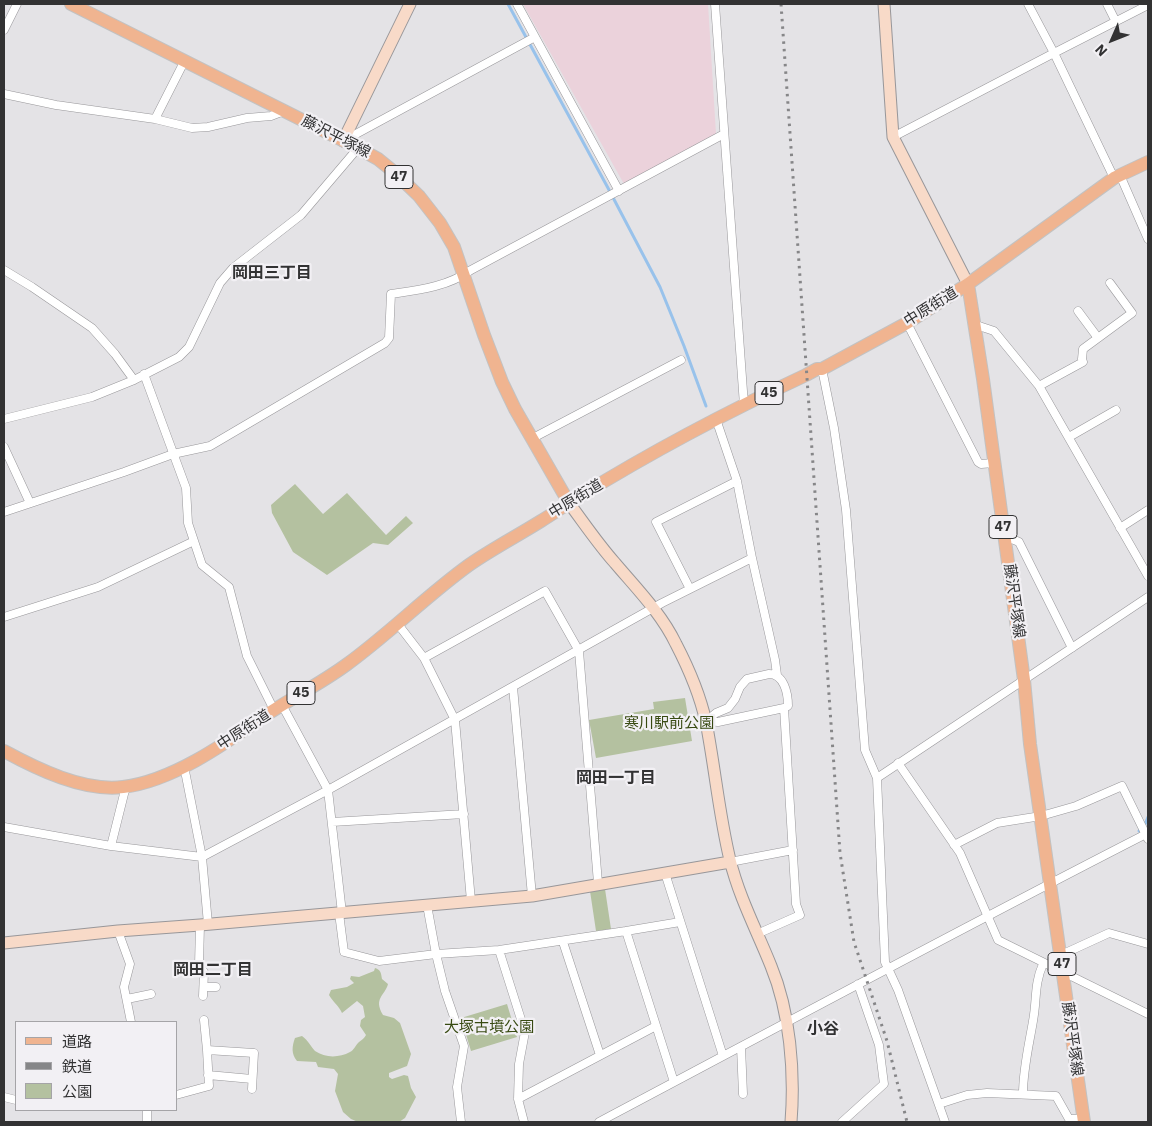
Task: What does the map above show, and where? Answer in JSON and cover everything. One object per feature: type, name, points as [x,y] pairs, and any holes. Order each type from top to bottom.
[{"type":"main road","name":"藤沢平塚線","points":[[71,4],[378,159],[419,196],[440,223],[454,247],[502,382],[569,503]]},
{"type":"main road","name":"中原街道","points":[[4,751],[73,782],[100,787],[126,786],[157,778],[184,766],[228,741],[345,666],[428,596],[469,566],[569,503],[716,418],[817,369],[822,369],[907,323],[968,284],[1117,177],[1148,162]]},
{"type":"main road","name":"藤沢平塚線","points":[[968,284],[976,325],[1005,536],[1034,770],[1083,1121]]},
{"type":"street","points":[[4,30],[16,4]]},
{"type":"street","points":[[343,141],[410,4]]},
{"type":"street","points":[[516,4],[617,192]]},
{"type":"street","points":[[715,4],[744,406]]},
{"type":"street","points":[[884,4],[893,137],[968,284]]},
{"type":"street","points":[[1028,4],[1148,239]]},
{"type":"street","points":[[1107,4],[1116,22]]},
{"type":"street","points":[[893,137],[1148,5]]},
{"type":"street","points":[[343,141],[535,37]]},
{"type":"street","points":[[155,119],[184,62]]},
{"type":"street","points":[[4,94],[56,105],[155,119],[185,127],[208,128],[247,118],[271,116],[284,111]]},
{"type":"street","points":[[4,512],[173,454],[210,446],[386,343],[389,338],[391,294],[427,289],[458,279],[464,274],[724,134]]},
{"type":"street","points":[[4,419],[92,397],[134,380],[179,357],[190,347],[220,283],[226,275],[251,252],[301,215],[358,148]]},
{"type":"street","points":[[1138,217],[1148,213]]},
{"type":"street","points":[[4,270],[92,328],[115,354],[134,380]]},
{"type":"street","points":[[1040,386],[1083,362],[1083,349],[1132,313],[1110,283]]},
{"type":"street","points":[[1078,311],[1098,338]]},
{"type":"street","points":[[907,323],[978,462],[980,464],[994,463]]},
{"type":"street","points":[[976,325],[994,331],[1040,386],[1148,576]]},
{"type":"street","points":[[532,438],[681,360]]},
{"type":"street","points":[[822,369],[834,428],[846,510],[866,750],[877,778],[884,954],[945,1122]]},
{"type":"street","points":[[144,374],[186,488],[188,522],[202,565],[229,587],[247,656],[328,790],[344,952],[379,961],[563,942],[680,922]]},
{"type":"street","points":[[1068,437],[1116,410]]},
{"type":"street","points":[[706,721],[718,722],[788,706],[784,687],[777,675],[737,481],[716,418]]},
{"type":"street","points":[[4,447],[30,503]]},
{"type":"street","points":[[690,589],[656,522],[737,481]]},
{"type":"street","points":[[569,503],[596,540],[654,608],[676,643],[692,678],[706,721],[730,862],[757,934],[772,967],[783,1003],[791,1061],[793,1099],[791,1122]]},
{"type":"street","points":[[1120,528],[1148,510]]},
{"type":"street","points":[[1005,536],[1019,542],[1072,648]]},
{"type":"street","points":[[4,617],[98,587],[194,541]]},
{"type":"street","points":[[4,827],[111,846],[202,857],[328,790],[654,608],[752,558]]},
{"type":"street","points":[[424,658],[544,590],[579,651],[598,884]]},
{"type":"street","points":[[877,778],[1148,597]]},
{"type":"street","points":[[397,623],[424,658],[455,720],[471,901]]},
{"type":"street","points":[[706,721],[716,712],[728,708],[747,679],[765,674],[777,675]]},
{"type":"street","points":[[513,687],[532,896]]},
{"type":"street","points":[[757,934],[800,915],[796,904],[784,708]]},
{"type":"street","points":[[898,763],[960,853],[998,940],[1043,964],[1148,1014]]},
{"type":"street","points":[[184,766],[202,857],[204,925],[195,965],[204,972],[203,996]]},
{"type":"street","points":[[111,846],[126,786]]},
{"type":"street","points":[[599,1122],[1146,833],[1122,786],[1076,806],[1040,811],[997,823],[954,845]]},
{"type":"street","points":[[332,822],[464,814]]},
{"type":"street","points":[[4,943],[118,931],[532,896],[793,850]]},
{"type":"street","points":[[665,873],[723,1056]]},
{"type":"street","points":[[427,905],[445,991],[464,1046],[457,1088],[461,1122]]},
{"type":"street","points":[[118,931],[130,964],[124,987],[131,1021]]},
{"type":"street","points":[[626,931],[674,1082]]},
{"type":"street","points":[[1061,955],[1109,933],[1148,944]]},
{"type":"street","points":[[563,942],[600,1055]]},
{"type":"street","points":[[499,950],[525,1032],[519,1064],[518,1099],[524,1122]]},
{"type":"street","points":[[1023,1094],[1023,1077],[1034,1018],[1035,991],[1038,975],[1043,964]]},
{"type":"street","points":[[842,1122],[884,1084],[879,1045],[858,984]]},
{"type":"street","points":[[204,987],[216,987]]},
{"type":"street","points":[[127,999],[151,994]]},
{"type":"street","points":[[178,1094],[209,1086],[204,1020]]},
{"type":"street","points":[[518,1099],[656,1026]]},
{"type":"street","points":[[741,1047],[743,1094]]},
{"type":"street","points":[[207,1050],[254,1054],[252,1089]]},
{"type":"street","points":[[208,1075],[252,1079]]},
{"type":"street","points":[[939,1104],[967,1095],[987,1093],[1056,1096],[1069,1119],[1083,1121]]},
{"type":"shaded area","points":[[523,4],[708,4],[716,134],[624,184]]},
{"type":"green space","points":[[295,484],[323,514],[347,493],[386,535],[406,516],[413,523],[388,545],[373,543],[327,575],[293,552],[272,513],[271,505]]},
{"type":"green space","name":"寒川駅前公園","points":[[685,698],[692,741],[596,758],[589,720],[654,709],[653,702]]},
{"type":"green space","points":[[605,889],[611,929],[596,931],[590,891]]},
{"type":"green space","points":[[375,968],[380,971],[382,979],[388,984],[379,1001],[380,1009],[383,1015],[394,1018],[400,1023],[411,1054],[407,1066],[389,1073],[389,1077],[392,1079],[404,1075],[408,1076],[416,1097],[405,1118],[399,1122],[358,1122],[351,1119],[343,1112],[335,1091],[338,1074],[334,1069],[318,1067],[316,1062],[297,1061],[293,1053],[295,1038],[302,1036],[315,1051],[323,1055],[337,1056],[353,1050],[366,1035],[360,1026],[361,1020],[365,1017],[363,1006],[357,1001],[342,1013],[329,995],[331,990],[347,987],[354,983],[350,979],[351,976],[359,977],[374,971]]},
{"type":"green space","name":"大塚古墳公園","points":[[507,1004],[517,1037],[471,1051],[461,1018]]},
{"type":"waterway","points":[[508,4],[660,287],[706,406]]},
{"type":"waterway","points":[[1139,831],[1144,827],[1148,817]]},
{"type":"railway","points":[[781,4],[840,853],[854,942],[887,1041],[907,1122]]},
{"type":"district","name":"岡田三丁目","points":[[272,273]]},
{"type":"district","name":"岡田一丁目","points":[[616,778]]},
{"type":"district","name":"岡田二丁目","points":[[213,970]]},
{"type":"district","name":"小谷","points":[[823,1029]]}]
